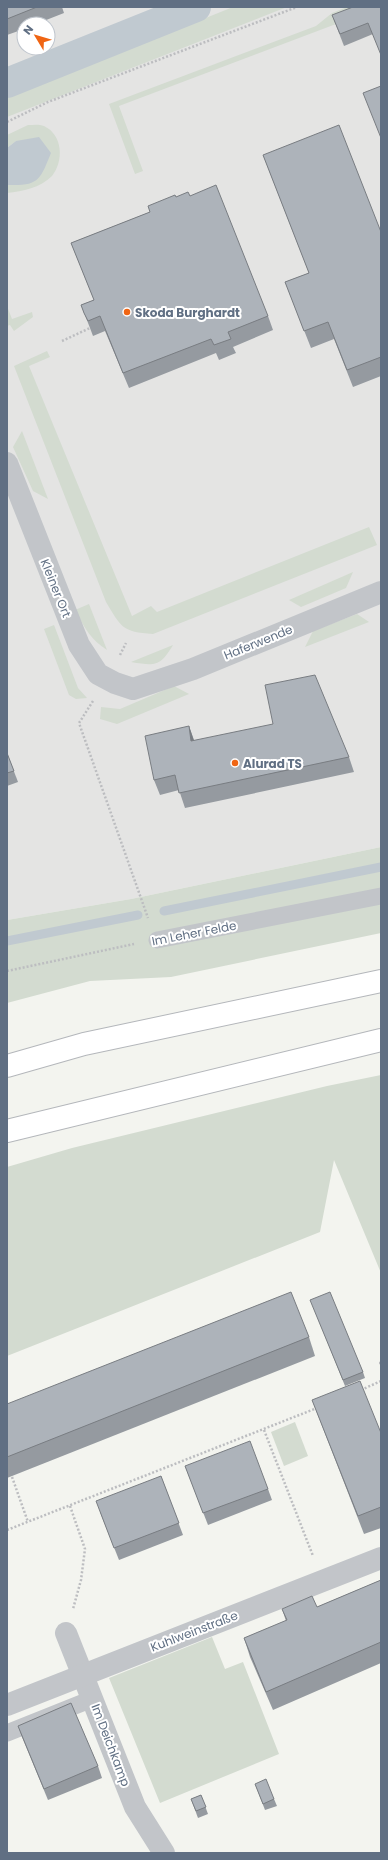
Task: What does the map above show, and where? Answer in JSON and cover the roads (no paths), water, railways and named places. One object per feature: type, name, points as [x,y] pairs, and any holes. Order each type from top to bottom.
[{"type":"highway","points":[[7,1066],[84,1044],[381,981]]},
{"type":"highway","points":[[7,1131],[381,1040]]},
{"type":"street","name":"Kleiner Ort","points":[[7,463],[79,645],[98,674],[108,680],[133,689]]},
{"type":"street","name":"Haferwende","points":[[133,689],[193,669],[381,592]]},
{"type":"street","name":"Kuhlweinstraße","points":[[7,1705],[381,1558]]},
{"type":"street","name":"Im Deichkamp","points":[[66,1633],[135,1807],[164,1853]]},
{"type":"lane","name":"Im Leher Felde","points":[[157,940],[381,896]]},
{"type":"lane","points":[[7,1733],[92,1699]]},
{"type":"waterway","points":[[7,83],[196,7]]},
{"type":"waterway","points":[[164,911],[381,867]]},
{"type":"waterway","points":[[7,941],[138,915]]},
{"type":"place","name":"Skoda Burghardt","points":[[127,312]]},
{"type":"place","name":"Alurad TS","points":[[235,763]]}]
